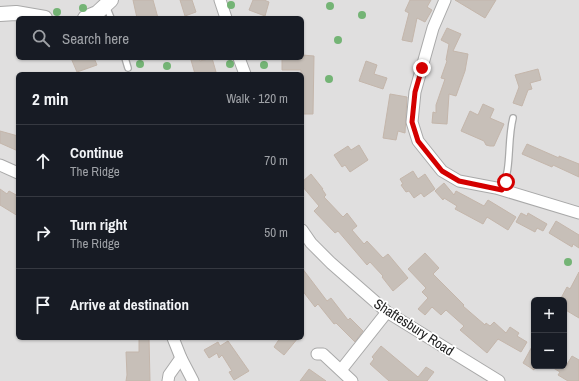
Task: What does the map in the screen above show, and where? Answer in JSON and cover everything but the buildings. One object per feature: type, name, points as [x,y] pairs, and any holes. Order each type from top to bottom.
[{"type":"street","points":[[220,0],[225,16]]},
{"type":"street","points":[[445,0],[433,28],[415,92],[412,122],[418,141],[442,171],[459,181],[502,190],[579,213]]},
{"type":"street","points":[[90,16],[109,8]]},
{"type":"street","points":[[0,14],[16,13],[33,16]]},
{"type":"street","points":[[240,60],[244,72]]},
{"type":"street","points":[[0,165],[16,172]]},
{"type":"street","name":"Shaftesbury Road","points":[[304,233],[311,243],[331,263],[387,312],[484,377],[499,381]]},
{"type":"street","points":[[341,370],[387,312]]},
{"type":"street","points":[[174,340],[181,358],[194,381]]},
{"type":"street","points":[[317,354],[323,354],[352,381]]},
{"type":"street","points":[[168,381],[169,375],[181,358]]},
{"type":"lane","points":[[126,60],[128,68]]},
{"type":"lane","points":[[502,190],[508,172],[509,137],[513,118]]},
{"type":"shaded area","points":[[0,0],[579,0],[579,381],[0,381]]},
{"type":"route","points":[[422,68],[415,92],[412,122],[418,141],[442,171],[459,181],[502,190],[506,182]]}]
